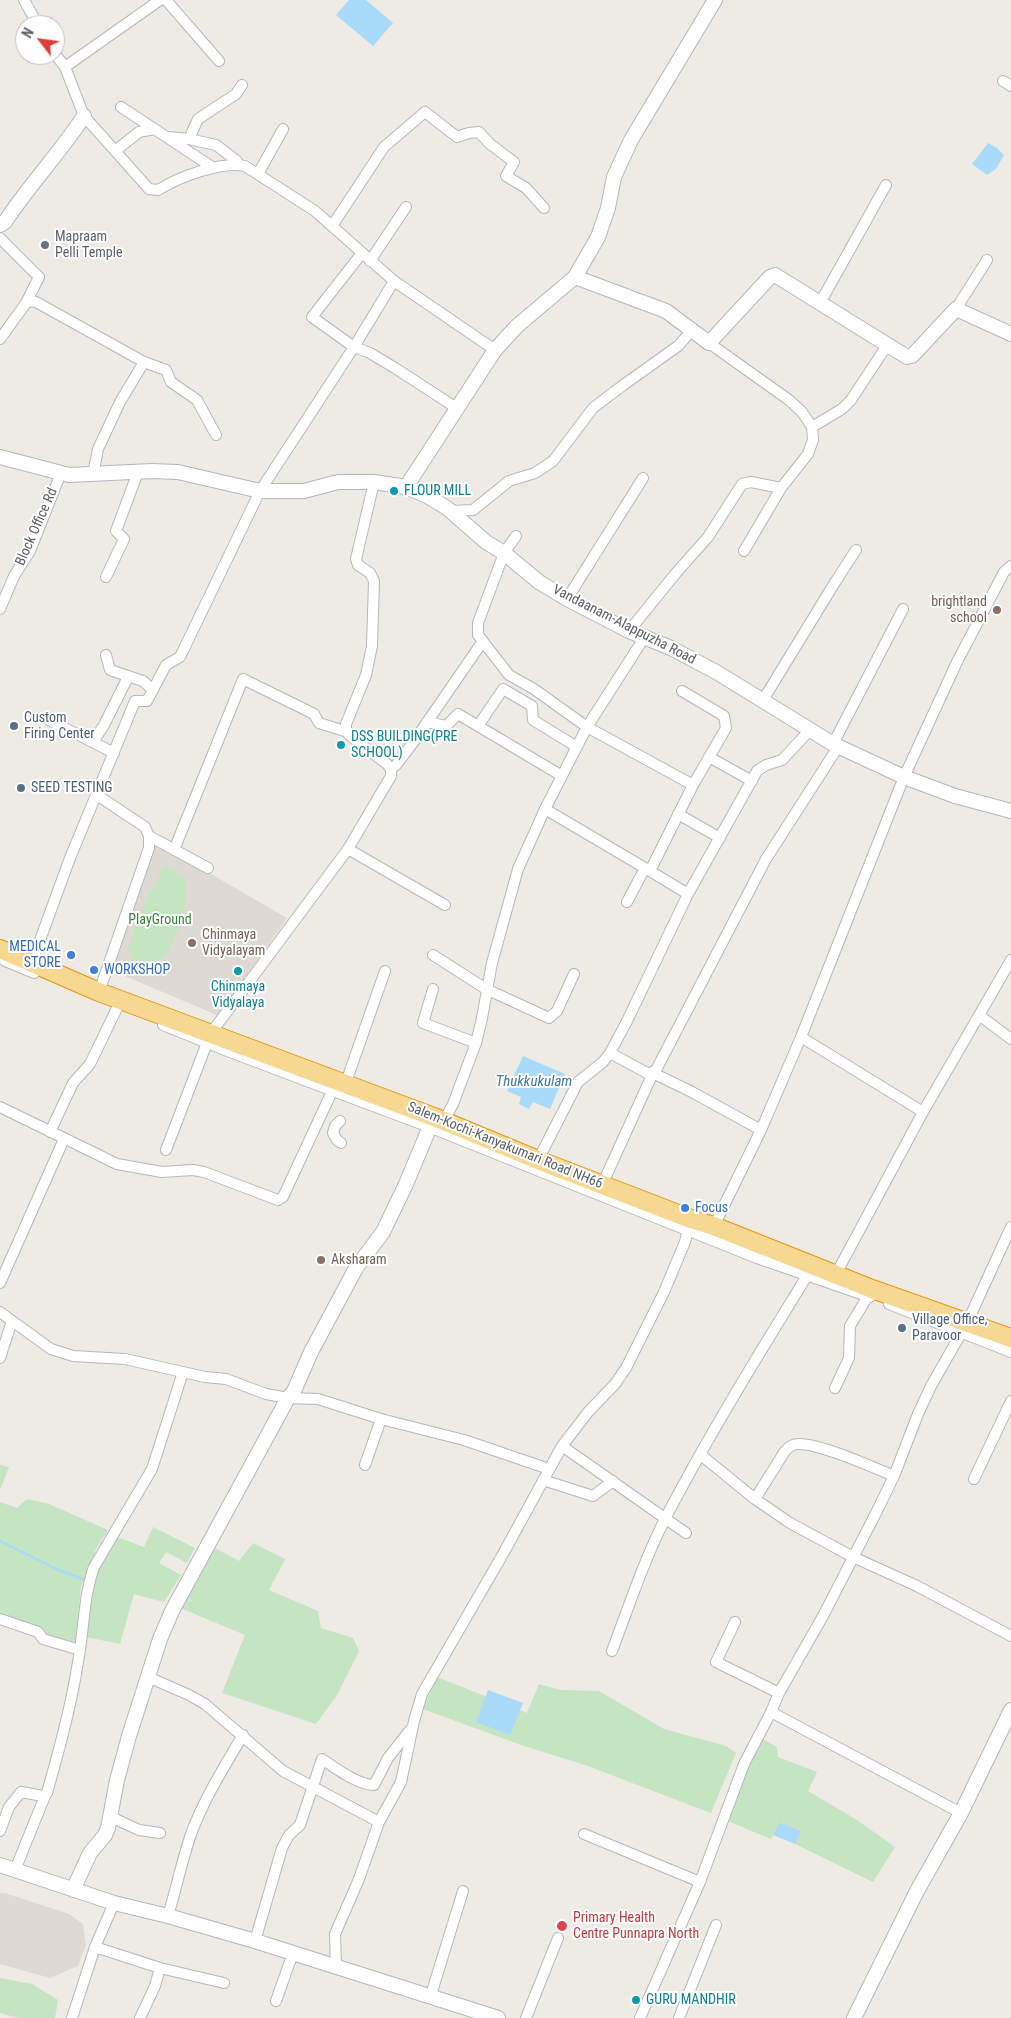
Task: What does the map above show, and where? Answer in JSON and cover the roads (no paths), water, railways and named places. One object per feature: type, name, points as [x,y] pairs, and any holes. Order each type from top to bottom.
[{"type":"highway","name":"Salem-Kochi-Kanyakumari Road NH66","points":[[0,949],[209,1038],[602,1184],[689,1225],[714,1226],[810,1270],[836,1274],[870,1292],[964,1327],[1011,1338]]},
{"type":"main road","points":[[406,487],[495,350],[517,326],[575,277],[598,238],[608,208],[614,178],[631,140],[715,0]]},
{"type":"main road","points":[[0,225],[40,173],[65,145],[84,116]]},
{"type":"main road","points":[[575,277],[666,311],[709,344],[770,277],[775,275],[907,357],[912,356],[956,309],[1011,334]]},
{"type":"main road","name":"Vandaanam-Alappuzha Road","points":[[0,457],[61,473],[92,475],[152,470],[178,472],[260,491],[304,491],[338,482],[374,482],[406,487],[427,496],[451,511],[486,542],[504,553],[540,582],[567,599],[629,631],[671,648],[763,700],[835,745],[904,777],[955,796],[1011,811]]},
{"type":"main road","points":[[73,1890],[90,1853],[105,1835],[111,1818],[117,1780],[126,1745],[160,1639],[172,1611],[288,1398],[294,1391],[311,1352],[356,1268],[383,1232],[436,1122]]},
{"type":"main road","points":[[854,2018],[917,1891],[961,1813],[1011,1710]]},
{"type":"main road","points":[[0,1865],[114,1903],[168,1916],[254,1941],[498,2018]]},
{"type":"street","points":[[24,0],[32,15]]},
{"type":"street","points":[[160,0],[64,67],[84,116],[146,186],[154,190],[212,167],[238,165],[258,174],[315,212],[394,281],[495,350]]},
{"type":"street","points":[[166,0],[219,61]]},
{"type":"street","points":[[189,139],[198,119],[236,94],[242,86]]},
{"type":"street","points":[[121,107],[212,167]]},
{"type":"street","points":[[332,226],[384,146],[425,112],[457,137],[479,132],[490,144],[514,162],[506,176],[526,188],[544,208]]},
{"type":"street","points":[[115,151],[139,132],[154,129]]},
{"type":"street","points":[[258,174],[283,129]]},
{"type":"street","points":[[168,137],[216,145],[237,161],[238,165]]},
{"type":"street","points":[[820,303],[886,185]]},
{"type":"street","points":[[370,260],[406,207]]},
{"type":"street","points":[[0,238],[39,277],[26,303],[0,339]]},
{"type":"street","points":[[362,253],[312,317],[354,347],[370,353],[458,409]]},
{"type":"street","points":[[956,309],[987,260]]},
{"type":"street","points":[[32,962],[70,858],[135,701],[147,701],[166,665],[180,656],[260,491],[354,347],[394,281]]},
{"type":"street","points":[[26,303],[30,301],[36,302],[144,362],[166,370],[171,382],[197,400],[216,435]]},
{"type":"street","points":[[451,511],[472,510],[509,481],[534,473],[553,461],[593,408],[678,346],[692,330]]},
{"type":"street","points":[[709,344],[789,400],[802,412],[812,427],[812,440],[808,454],[781,488],[744,551]]},
{"type":"street","points":[[812,427],[842,409],[851,400],[888,344]]},
{"type":"street","points":[[92,475],[98,449],[120,402],[144,362]]},
{"type":"street","points":[[106,577],[124,539],[116,531],[138,472]]},
{"type":"street","name":"Block Office Rd","points":[[0,609],[14,576],[30,551],[61,473]]},
{"type":"street","points":[[567,599],[643,478]]},
{"type":"street","points":[[348,732],[346,724],[366,675],[372,646],[374,581],[370,573],[358,565],[356,559],[374,482]]},
{"type":"street","points":[[629,631],[676,572],[708,538],[742,484],[751,482],[781,488]]},
{"type":"street","points":[[516,536],[504,553],[478,624],[478,635],[509,675],[534,689],[587,727],[693,785]]},
{"type":"street","points":[[763,700],[856,550]]},
{"type":"street","points":[[714,1226],[761,1130],[801,1037],[904,777],[958,662],[1004,572],[1011,566]]},
{"type":"street","points":[[602,1184],[653,1073],[766,859],[835,745],[903,610]]},
{"type":"street","points":[[644,638],[587,727],[545,809],[518,869],[498,936],[476,1043],[453,1104],[436,1122],[689,1225],[870,1292],[850,1326],[849,1358],[835,1388]]},
{"type":"street","points":[[391,769],[396,766],[483,641]]},
{"type":"street","points":[[106,655],[110,670],[143,681],[153,690]]},
{"type":"street","points":[[93,742],[104,725],[128,677]]},
{"type":"street","points":[[166,1150],[209,1038],[348,849],[391,776],[391,769],[348,732],[319,723],[314,714],[243,679],[174,850]]},
{"type":"street","points":[[478,726],[503,689],[532,706],[533,720],[577,747]]},
{"type":"street","points":[[627,902],[726,728],[724,716],[682,691]]},
{"type":"street","points":[[427,722],[446,726],[458,714],[562,776]]},
{"type":"street","points":[[49,720],[114,753]]},
{"type":"street","points":[[538,1160],[578,1082],[603,1062],[610,1052],[627,1021],[688,894],[760,768],[778,762],[788,756],[810,730]]},
{"type":"street","points":[[709,757],[752,781]]},
{"type":"street","points":[[97,796],[145,827],[149,836],[149,848],[99,992]]},
{"type":"street","points":[[545,809],[688,894]]},
{"type":"street","points":[[678,814],[720,838]]},
{"type":"street","points":[[149,836],[208,868]]},
{"type":"street","points":[[348,849],[445,905]]},
{"type":"street","points":[[0,955],[5,961],[118,1006],[209,1038]]},
{"type":"street","points":[[433,955],[486,989],[549,1018],[557,1011],[574,974]]},
{"type":"street","points":[[836,1274],[923,1112],[1011,960]]},
{"type":"street","points":[[0,1107],[117,1164],[162,1172],[193,1170],[204,1172],[281,1199],[338,1086],[385,971]]},
{"type":"street","points":[[433,989],[423,1023],[476,1043]]},
{"type":"street","points":[[50,1132],[73,1083],[90,1064],[118,1006]]},
{"type":"street","points":[[978,1015],[1011,1039]]},
{"type":"street","points":[[801,1037],[923,1112]]},
{"type":"street","points":[[610,1052],[649,1074],[653,1073],[692,1092],[761,1130]]},
{"type":"street","points":[[340,1121],[333,1133],[341,1143]]},
{"type":"street","points":[[0,1283],[64,1139]]},
{"type":"street","points":[[336,1966],[335,1934],[359,1879],[379,1822],[401,1782],[422,1694],[503,1554],[562,1446],[589,1410],[615,1384],[626,1368],[664,1292],[685,1242],[689,1225]]},
{"type":"street","points":[[640,2018],[700,1882],[744,1764],[779,1693],[823,1616],[894,1476],[924,1400],[964,1327],[1011,1227]]},
{"type":"street","points":[[612,1651],[639,1580],[666,1518],[810,1270]]},
{"type":"street","points":[[0,1312],[52,1349],[73,1356],[125,1358],[183,1372],[226,1379],[266,1394],[288,1398],[318,1399],[381,1419],[464,1440],[550,1469]]},
{"type":"street","points":[[0,1358],[12,1321]]},
{"type":"street","points":[[964,1327],[1011,1352]]},
{"type":"street","points":[[15,1870],[45,1796],[71,1706],[87,1592],[94,1568],[152,1469],[183,1372]]},
{"type":"street","points":[[974,1479],[1011,1401]]},
{"type":"street","points":[[365,1466],[381,1419]]},
{"type":"street","points":[[755,1499],[785,1451],[791,1446],[798,1444],[808,1445],[856,1460],[894,1476]]},
{"type":"street","points":[[562,1446],[686,1533]]},
{"type":"street","points":[[701,1456],[755,1499],[790,1523],[853,1557],[917,1586],[1011,1636]]},
{"type":"street","points":[[543,1480],[593,1496],[613,1481]]},
{"type":"street","points":[[0,1619],[38,1632],[43,1639],[80,1650]]},
{"type":"street","points":[[735,1622],[716,1662],[779,1693]]},
{"type":"street","points":[[148,1676],[189,1694],[205,1704],[283,1771],[379,1822]]},
{"type":"street","points":[[771,1712],[961,1813]]},
{"type":"street","points":[[254,1941],[285,1840],[300,1825],[322,1759],[337,1770],[368,1785],[374,1785],[388,1758],[413,1727]]},
{"type":"street","points":[[168,1916],[191,1836],[202,1809],[214,1783],[243,1735]]},
{"type":"street","points":[[0,1832],[8,1807],[21,1792],[45,1796]]},
{"type":"street","points":[[111,1818],[139,1830],[160,1833]]},
{"type":"street","points":[[584,1834],[700,1882]]},
{"type":"street","points":[[430,1998],[463,1891]]},
{"type":"street","points":[[72,2018],[95,1947],[114,1903]]},
{"type":"street","points":[[679,2018],[716,1925]]},
{"type":"street","points":[[526,2018],[558,1938]]},
{"type":"street","points":[[95,1947],[160,1968],[224,1983]]},
{"type":"street","points":[[276,2001],[293,1953]]},
{"type":"street","points":[[140,2018],[155,1986],[160,1968]]},
{"type":"water","points":[[349,0],[366,0],[393,23],[373,46],[336,15]]},
{"type":"water","points":[[988,143],[1004,155],[996,169],[987,175],[972,164]]},
{"type":"water","name":"Thukkukulam","points":[[523,1056],[565,1074],[550,1109],[533,1102],[529,1109],[519,1104],[521,1097],[507,1091]]},
{"type":"water","points":[[488,1690],[523,1703],[510,1735],[476,1722]]},
{"type":"water","points":[[780,1822],[801,1831],[795,1844],[773,1835]]},
{"type":"waterway","points":[[0,1541],[54,1568],[85,1580]]},
{"type":"place","name":"Mapraam Pelli Temple","points":[[45,245]]},
{"type":"place","name":"FLOUR MILL","points":[[394,491]]},
{"type":"place","name":"brightland school","points":[[997,610]]},
{"type":"place","name":"Custom Firing Center","points":[[14,726]]},
{"type":"place","name":"DSS BUILDING(PRE SCHOOL)","points":[[341,745]]},
{"type":"place","name":"SEED TESTING","points":[[21,788]]},
{"type":"place","name":"Chinmaya Vidyalayam","points":[[192,943]]},
{"type":"place","name":"MEDICAL STORE","points":[[71,955]]},
{"type":"place","name":"WORKSHOP","points":[[94,970]]},
{"type":"place","name":"Chinmaya Vidyalaya","points":[[238,971]]},
{"type":"place","name":"Focus","points":[[685,1208]]},
{"type":"place","name":"Aksharam","points":[[321,1260]]},
{"type":"place","name":"Village Office, Paravoor","points":[[902,1328]]},
{"type":"place","name":"Primary Health Centre Punnapra North","points":[[562,1926]]},
{"type":"place","name":"GURU MANDHIR","points":[[636,2000]]},
{"type":"park label","name":"PlayGround","points":[[160,920]]}]
